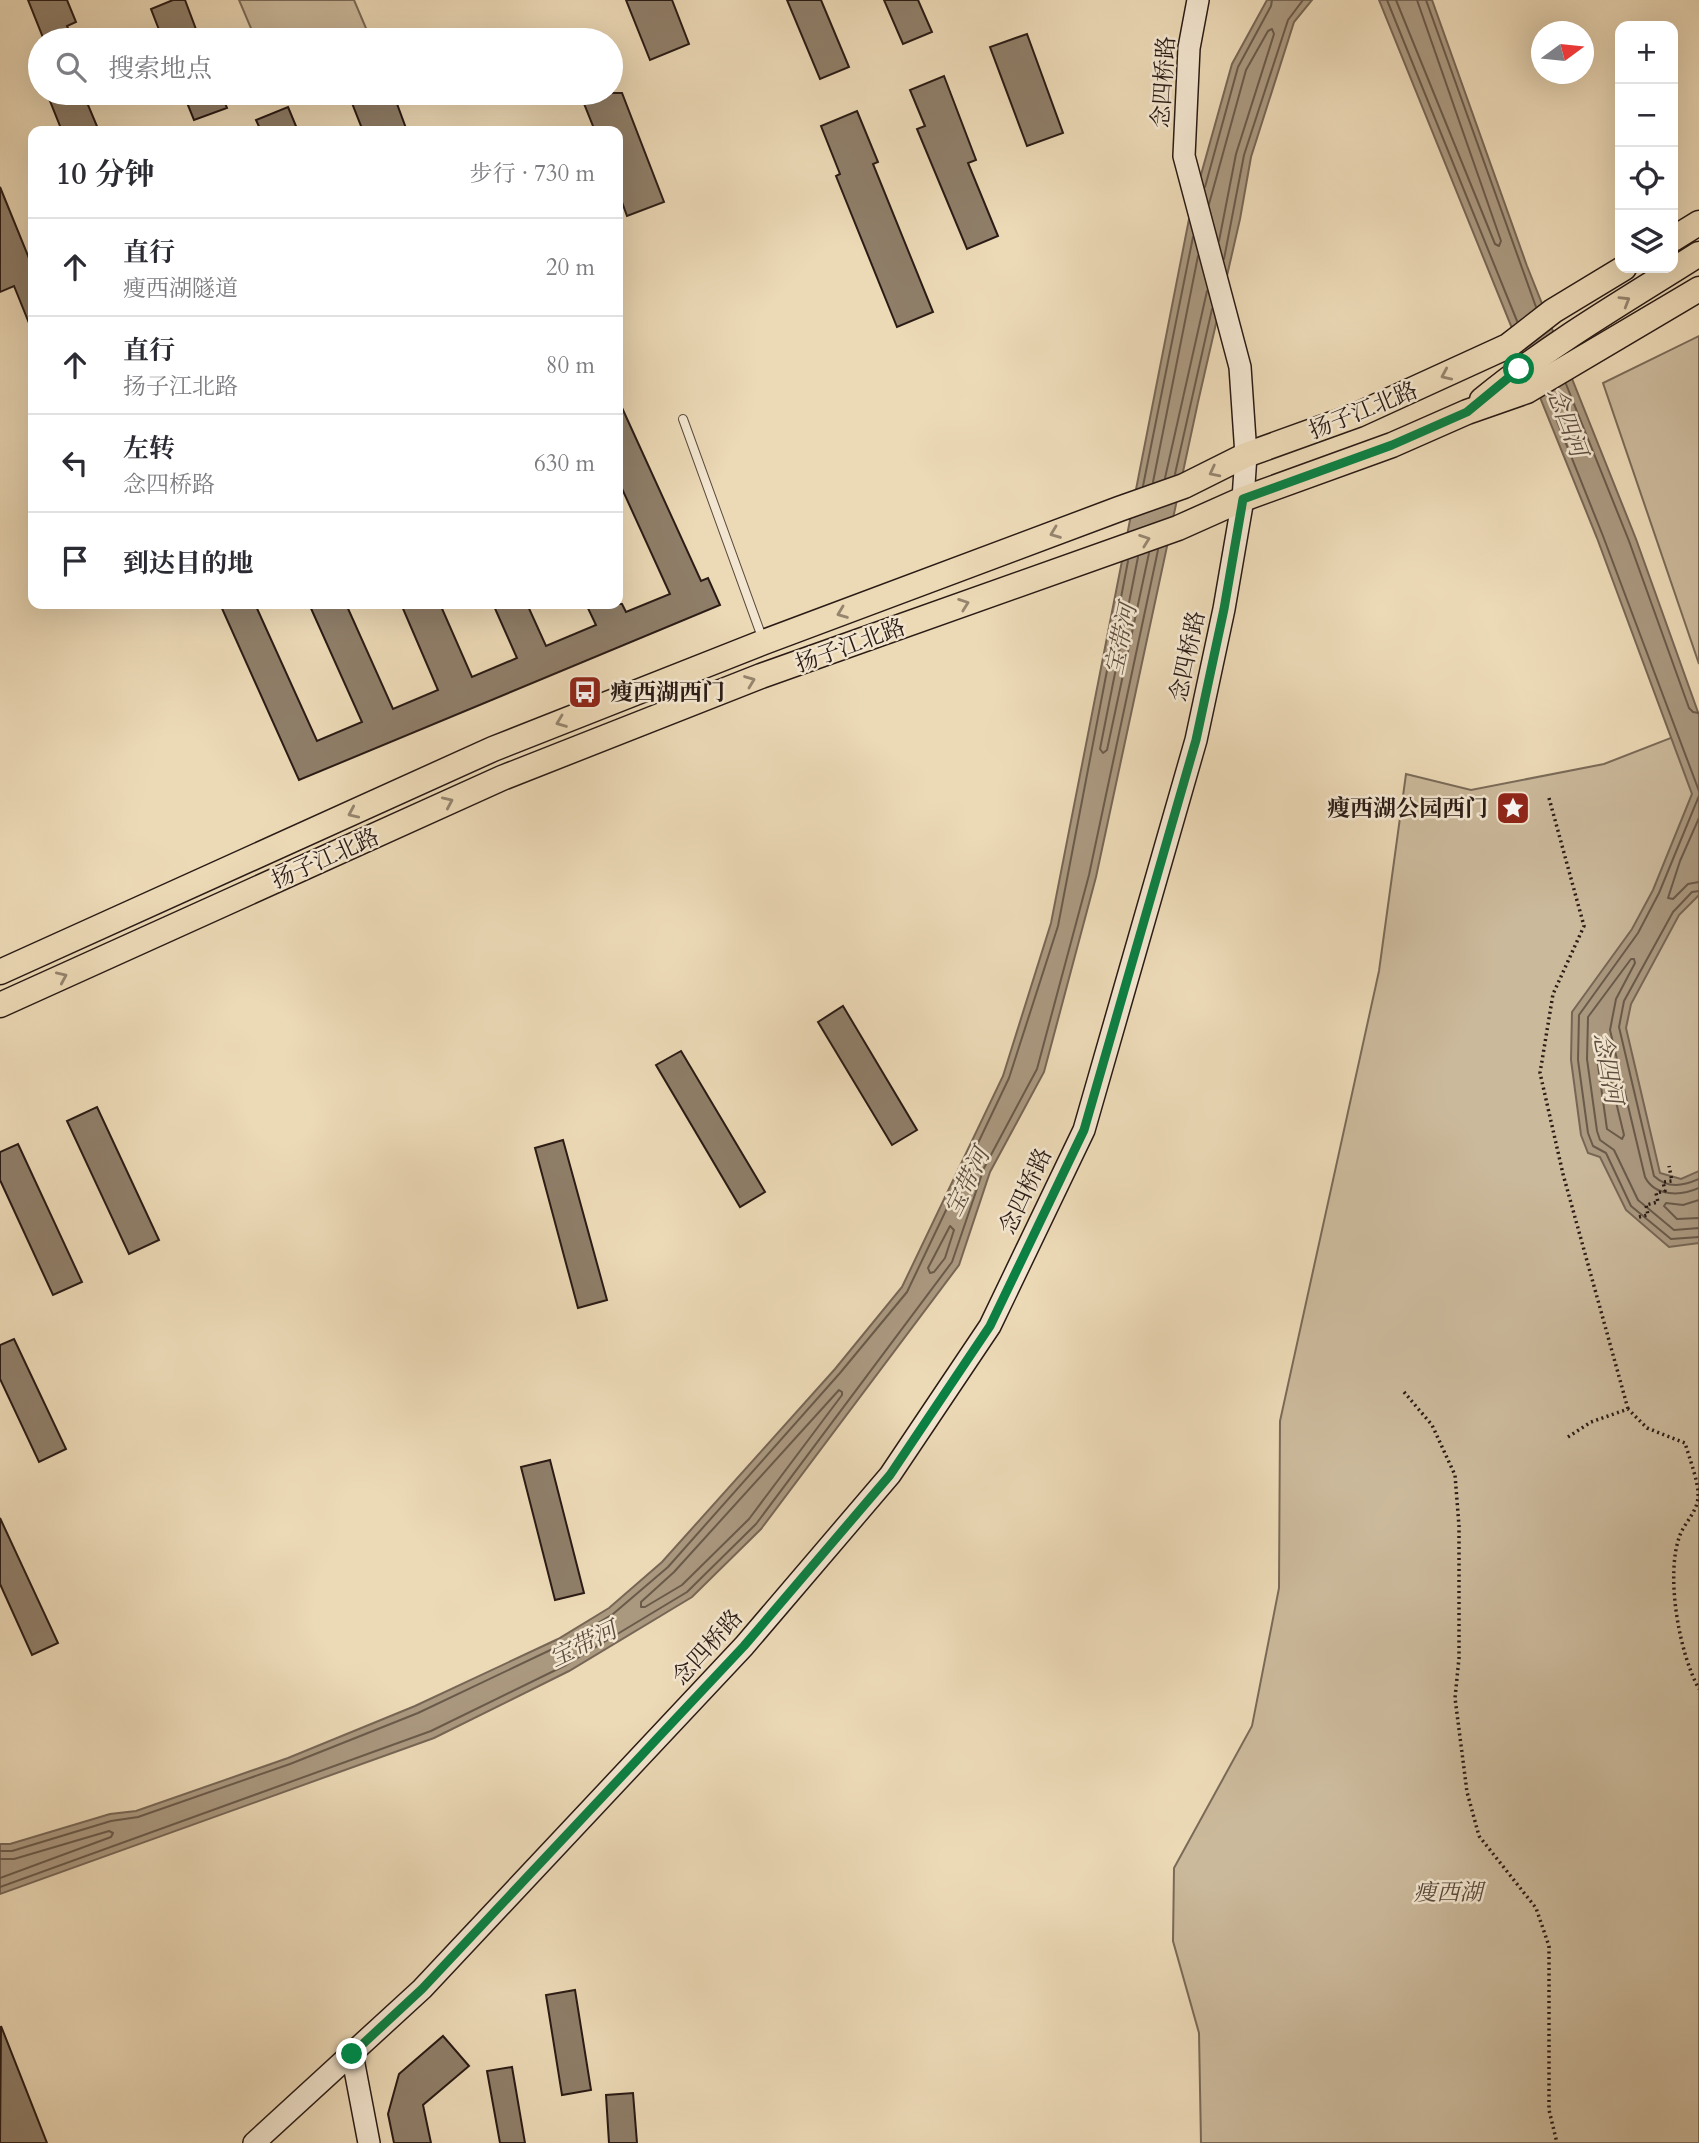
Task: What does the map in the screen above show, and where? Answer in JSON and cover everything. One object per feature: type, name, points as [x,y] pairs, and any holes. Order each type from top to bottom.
[{"type":"main road","points":[[1678,236],[1699,223]]},
{"type":"main road","points":[[1523,380],[1566,337],[1699,254]]},
{"type":"main road","name":"扬子江北路","points":[[0,972],[493,749],[764,642],[1184,486],[1246,455],[1357,415],[1508,346],[1553,311],[1616,273]]},
{"type":"main road","name":"扬子江北路","points":[[0,1005],[502,778],[761,676],[1178,528],[1243,499],[1392,445],[1467,412],[1523,380],[1577,360],[1699,289]]},
{"type":"street","name":"念四桥路","points":[[254,2143],[422,1989],[744,1646],[890,1475],[990,1326],[1084,1130],[1196,740],[1224,609],[1243,499],[1246,455],[1240,368],[1184,156],[1189,48],[1198,0]]},
{"type":"street","points":[[352,2054],[369,2143]]},
{"type":"lane","points":[[683,419],[764,642]]},
{"type":"path","points":[[1549,798],[1584,926],[1553,994],[1540,1073],[1563,1174],[1628,1409],[1647,1428],[1685,1443],[1699,1495],[1695,1509],[1679,1536],[1673,1588],[1685,1653],[1699,1689]]},
{"type":"path","points":[[1639,1217],[1648,1215],[1646,1205],[1658,1202],[1656,1193],[1665,1191],[1663,1182],[1672,1181],[1669,1166]]},
{"type":"path","points":[[1404,1392],[1432,1425],[1455,1475],[1459,1526],[1459,1658],[1455,1698],[1467,1792],[1479,1836],[1536,1908],[1549,1946],[1549,2110],[1557,2143]]},
{"type":"path","points":[[1568,1437],[1591,1422],[1628,1409]]},
{"type":"green space","points":[[239,0],[354,0],[366,28],[251,28]]},
{"type":"green space","points":[[1699,336],[1699,664],[1603,383]]},
{"type":"green space","name":"瘦西湖","points":[[1699,727],[1699,2143],[1201,2143],[1199,2033],[1173,1941],[1174,1868],[1252,1726],[1279,1588],[1280,1421],[1379,971],[1406,774],[1471,790],[1604,764]]},
{"type":"water","name":"宝带河","points":[[1267,0],[1312,0],[1294,22],[1251,157],[1240,219],[1096,877],[1044,1072],[990,1172],[959,1265],[761,1529],[692,1597],[569,1671],[434,1738],[0,1894],[0,1844],[10,1844],[110,1814],[136,1811],[288,1758],[415,1706],[558,1639],[609,1608],[662,1562],[835,1369],[902,1287],[1003,1076],[1051,923],[1190,214],[1232,64]]},
{"type":"water","name":"念四河","points":[[1379,0],[1432,0],[1527,266],[1636,539],[1699,715],[1699,895],[1679,915],[1631,1004],[1626,1028],[1660,1173],[1681,1179],[1699,1171],[1699,1243],[1669,1247],[1626,1210],[1600,1157],[1588,1153],[1581,1135],[1571,1060],[1572,1012],[1632,929],[1653,890],[1692,794],[1597,538]]},
{"type":"building","points":[[28,0],[67,0],[76,22],[67,26],[68,28],[39,28]]},
{"type":"building","points":[[173,0],[185,0],[196,28],[158,28],[151,9]]},
{"type":"building","points":[[626,0],[672,0],[689,44],[650,60]]},
{"type":"building","points":[[787,0],[821,0],[849,67],[820,79]]},
{"type":"building","points":[[884,0],[918,0],[932,32],[903,44]]},
{"type":"building","points":[[1027,34],[1063,133],[1027,146],[990,47]]},
{"type":"building","points":[[944,76],[976,160],[968,163],[998,236],[967,249],[917,129],[925,126],[910,90]]},
{"type":"building","points":[[623,96],[664,202],[627,216],[623,205],[623,126],[593,126],[585,105],[623,105]]},
{"type":"building","points":[[52,105],[88,105],[97,126],[60,126]]},
{"type":"building","points":[[188,105],[226,105],[227,108],[194,120]]},
{"type":"building","points":[[353,105],[397,105],[405,126],[361,126]]},
{"type":"building","points":[[288,107],[296,126],[259,126],[256,120]]},
{"type":"building","points":[[857,111],[878,162],[873,164],[933,312],[897,327],[836,176],[840,174],[821,126]]},
{"type":"building","points":[[0,187],[28,256],[28,321],[14,286],[0,292]]},
{"type":"building","points":[[623,410],[701,581],[708,578],[720,605],[299,780],[222,609],[257,609],[317,741],[362,722],[311,609],[348,609],[393,709],[438,690],[403,609],[442,609],[472,677],[517,658],[495,609],[529,609],[546,646],[596,625],[588,609],[623,609],[623,606],[626,612],[670,594],[623,491]]},
{"type":"building","points":[[843,1006],[917,1130],[892,1145],[818,1022]]},
{"type":"building","points":[[681,1051],[765,1192],[740,1207],[656,1065]]},
{"type":"building","points":[[97,1107],[159,1240],[129,1254],[67,1121]]},
{"type":"building","points":[[563,1140],[607,1300],[578,1308],[535,1148]]},
{"type":"building","points":[[18,1144],[82,1282],[53,1295],[0,1180],[0,1152]]},
{"type":"building","points":[[14,1339],[66,1449],[39,1462],[0,1379],[0,1345]]},
{"type":"building","points":[[550,1460],[584,1593],[555,1600],[521,1467]]},
{"type":"building","points":[[0,1518],[58,1643],[32,1655],[0,1584]]},
{"type":"building","points":[[575,1990],[591,2090],[562,2095],[546,1995]]},
{"type":"building","points":[[1,2026],[47,2143],[0,2143]]},
{"type":"building","points":[[443,2036],[469,2066],[423,2105],[431,2143],[394,2143],[388,2114],[399,2074]]},
{"type":"building","points":[[512,2067],[525,2143],[500,2143],[487,2071]]},
{"type":"building","points":[[633,2093],[637,2143],[609,2143],[606,2095]]},
{"type":"place","name":"瘦西湖西门","points":[[585,692]]},
{"type":"place","name":"瘦西湖公园西门","points":[[1513,808]]},
{"type":"route","points":[[352,2054],[422,1989],[744,1646],[890,1475],[990,1326],[1084,1130],[1196,740],[1224,609],[1243,499],[1392,445],[1467,412],[1519,369]]}]
